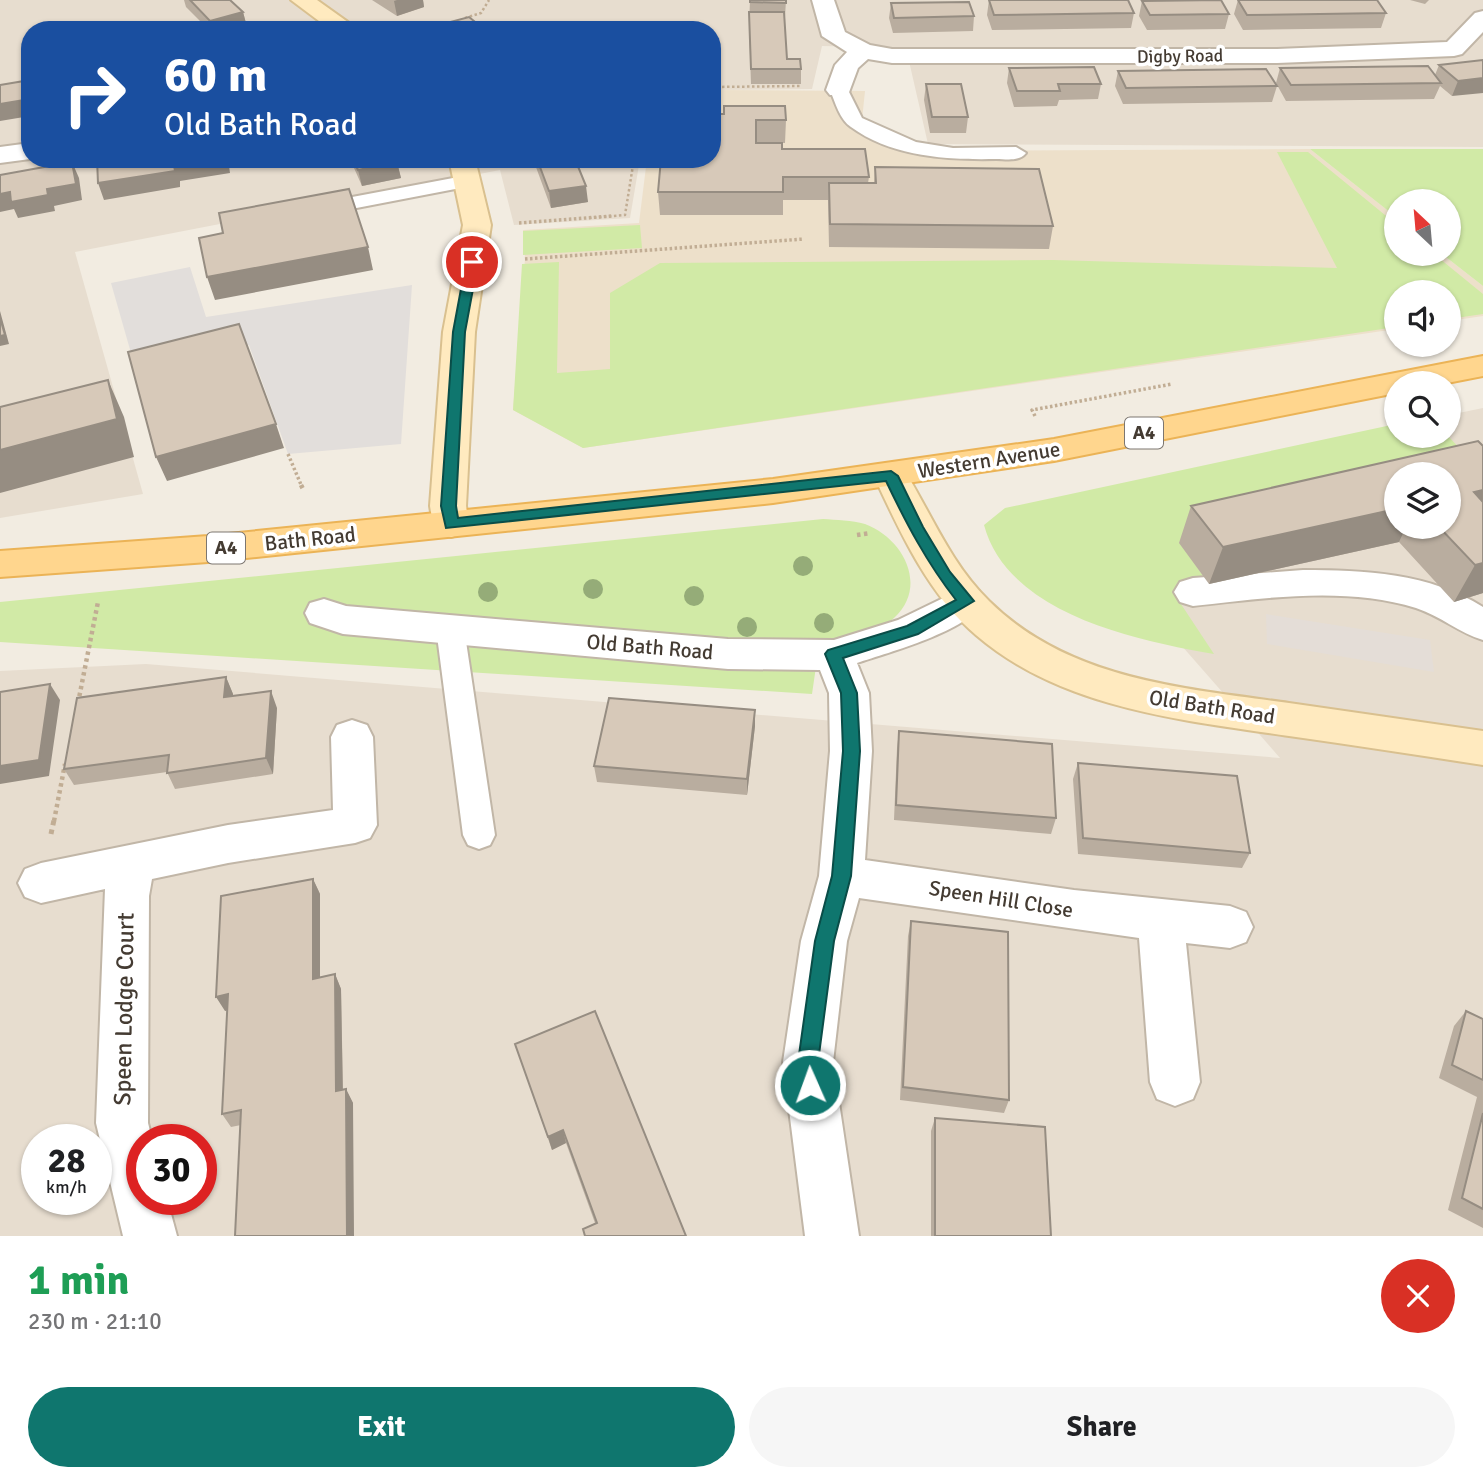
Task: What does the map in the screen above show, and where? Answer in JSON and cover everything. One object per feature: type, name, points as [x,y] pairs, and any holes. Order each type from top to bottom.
[{"type":"main road","name":"Western Avenue","points":[[1458,371],[1483,366]]},
{"type":"main road","name":"Western Avenue","points":[[451,524],[891,476],[1055,450],[1384,386]]},
{"type":"main road","name":"Bath Road","points":[[0,564],[208,549],[451,524]]},
{"type":"street","points":[[302,0],[334,21]]},
{"type":"street","name":"Digby Road","points":[[822,0],[834,36],[863,51],[891,56],[1064,58],[1454,49],[1483,18]]},
{"type":"street","points":[[840,88],[847,65],[863,51]]},
{"type":"street","points":[[0,155],[21,152]]},
{"type":"street","points":[[451,524],[448,506],[459,332],[477,225],[465,170]]},
{"type":"street","name":"Old Bath Road","points":[[891,476],[916,527],[945,576],[966,601],[989,624],[1042,662],[1077,679],[1115,691],[1483,748]]},
{"type":"street","points":[[1193,592],[1257,585],[1368,584],[1429,598],[1471,615],[1483,626]]},
{"type":"street","name":"Old Bath Road","points":[[324,613],[343,620],[728,654],[834,654],[912,630],[966,601]]},
{"type":"street","points":[[832,1236],[808,1062],[824,941],[842,876],[851,751],[849,693],[834,654]]},
{"type":"street","points":[[41,883],[228,844],[355,825],[352,737]]},
{"type":"street","name":"Speen Lodge Court","points":[[133,863],[126,896],[122,1123],[150,1236]]},
{"type":"street","name":"Speen Hill Close","points":[[842,876],[1061,909],[1230,927]]},
{"type":"street","points":[[1161,920],[1175,1082]]},
{"type":"lane","points":[[840,88],[854,121],[912,147],[953,154],[1016,153]]},
{"type":"lane","points":[[298,213],[465,170]]},
{"type":"lane","points":[[450,628],[479,835]]},
{"type":"path","points":[[456,21],[481,13],[489,0]]},
{"type":"path","points":[[721,87],[840,88]]},
{"type":"path","points":[[477,225],[625,215],[633,168]]},
{"type":"path","points":[[525,259],[804,239]]},
{"type":"path","points":[[288,454],[303,489]]},
{"type":"path","points":[[76,709],[98,603]]},
{"type":"path","points":[[41,883],[66,763]]},
{"type":"shaded area","points":[[0,0],[1483,0],[1483,147],[928,144],[906,48],[822,46],[812,89],[721,90],[721,21],[21,21],[21,168],[638,168],[630,218],[514,225],[500,170],[75,252],[143,494],[0,518]]},
{"type":"shaded area","points":[[721,90],[865,91],[862,120],[931,151],[1310,149],[1384,208],[1384,266],[1457,266],[1483,286],[1483,316],[1461,319],[1461,280],[1384,280],[1384,331],[583,448],[513,410],[525,259],[523,230],[639,223],[646,168],[721,168]]},
{"type":"shaded area","points":[[190,267],[206,317],[412,285],[401,444],[288,454],[249,345],[137,374],[111,283]]},
{"type":"shaded area","points":[[1483,408],[1483,1236],[0,1236],[0,671],[146,664],[1280,758],[1053,499],[1384,438],[1384,448],[1461,448],[1461,413]]},
{"type":"shaded area","points":[[1266,614],[1430,640],[1434,672],[1267,644]]},
{"type":"green space","points":[[1310,149],[1483,149],[1483,286],[1457,266],[1461,266],[1461,189],[1384,189],[1384,208]]},
{"type":"green space","points":[[1277,152],[1308,152],[1384,214],[1384,266],[1449,266],[1483,294],[1483,314],[1461,317],[1461,280],[1384,280],[1384,329],[583,448],[513,410],[522,264],[559,262],[557,373],[610,369],[610,293],[660,263],[1053,260],[1337,268]]},
{"type":"green space","points":[[640,225],[642,248],[523,255],[523,231]]},
{"type":"green space","points":[[1384,427],[1384,448],[1459,448],[1483,473],[1461,473],[1461,462],[1384,462],[1384,496],[1179,542],[1209,584],[1173,592],[1214,654],[1113,630],[1078,618],[1046,601],[1019,581],[998,556],[984,525],[1005,508]]},
{"type":"green space","points":[[823,519],[865,524],[890,540],[907,564],[910,592],[894,618],[878,629],[819,646],[812,694],[0,642],[0,602]]},
{"type":"building","points":[[190,0],[230,0],[243,12],[210,21]]},
{"type":"building","points":[[786,0],[786,3],[750,2]]},
{"type":"building","points":[[989,0],[1128,0],[1134,13],[994,15]]},
{"type":"building","points":[[1221,0],[1229,14],[1150,15],[1142,1]]},
{"type":"building","points":[[1238,0],[1377,0],[1386,13],[1247,15]]},
{"type":"building","points":[[969,2],[974,16],[894,18],[891,3]]},
{"type":"building","points":[[749,12],[784,12],[787,59],[800,59],[801,69],[751,69]]},
{"type":"building","points":[[469,17],[474,21],[454,21]]},
{"type":"building","points":[[1483,60],[1483,78],[1458,81],[1439,65]]},
{"type":"building","points":[[1428,66],[1441,83],[1291,85],[1280,68]]},
{"type":"building","points":[[1094,67],[1101,84],[1058,84],[1060,91],[1017,91],[1009,68]]},
{"type":"building","points":[[1266,69],[1277,86],[1126,88],[1118,71]]},
{"type":"building","points":[[21,82],[21,100],[0,104],[0,85]]},
{"type":"building","points":[[926,84],[961,84],[968,117],[932,117]]},
{"type":"building","points":[[724,106],[785,106],[786,120],[756,120],[756,143],[782,143],[782,149],[865,149],[869,177],[783,177],[783,192],[658,192],[660,168],[721,168],[721,114],[724,114]]},
{"type":"building","points":[[875,167],[1039,169],[1053,226],[830,224],[829,183],[876,183]]},
{"type":"building","points":[[39,168],[73,168],[76,184],[47,189],[48,195],[11,202],[10,192],[0,194],[0,175]]},
{"type":"building","points":[[97,168],[174,168],[175,171],[98,183]]},
{"type":"building","points":[[540,168],[579,168],[586,186],[549,191]]},
{"type":"building","points":[[349,189],[368,247],[207,277],[199,238],[223,233],[219,213]]},
{"type":"building","points":[[0,318],[5,335],[0,336]]},
{"type":"building","points":[[239,324],[276,424],[156,457],[128,352]]},
{"type":"building","points":[[108,380],[117,419],[0,450],[0,407]]},
{"type":"building","points":[[1478,441],[1483,446],[1483,490],[1474,492],[1483,502],[1483,563],[1475,565],[1450,539],[1461,539],[1461,462],[1385,462],[1447,448],[1461,448],[1461,445]]},
{"type":"building","points":[[1384,462],[1384,512],[1223,547],[1191,506]]},
{"type":"building","points":[[226,677],[224,697],[271,691],[266,758],[167,773],[169,755],[64,769],[77,698]]},
{"type":"building","points":[[50,684],[39,760],[0,766],[0,692]]},
{"type":"building","points":[[609,698],[755,710],[747,779],[594,766]]},
{"type":"building","points":[[899,731],[1052,744],[1056,818],[896,805]]},
{"type":"building","points":[[1078,763],[1237,776],[1250,853],[1083,838]]},
{"type":"building","points":[[313,879],[313,979],[335,974],[336,1091],[346,1089],[347,1236],[235,1236],[241,1110],[222,1114],[228,994],[216,997],[221,896]]},
{"type":"building","points":[[911,921],[1008,932],[1009,1100],[903,1087]]},
{"type":"building","points":[[595,1011],[686,1236],[585,1236],[583,1229],[597,1223],[563,1130],[548,1137],[515,1044]]},
{"type":"building","points":[[1466,1011],[1483,1019],[1483,1080],[1452,1065]]},
{"type":"building","points":[[1483,1113],[1483,1209],[1462,1198]]},
{"type":"building","points":[[935,1118],[1045,1127],[1051,1236],[935,1236]]},
{"type":"route","points":[[472,262],[459,332],[448,506],[451,524],[773,491],[891,476],[916,527],[945,576],[966,601],[912,630],[834,654],[849,693],[851,751],[842,876],[824,941],[808,1062],[810,1085]]}]
